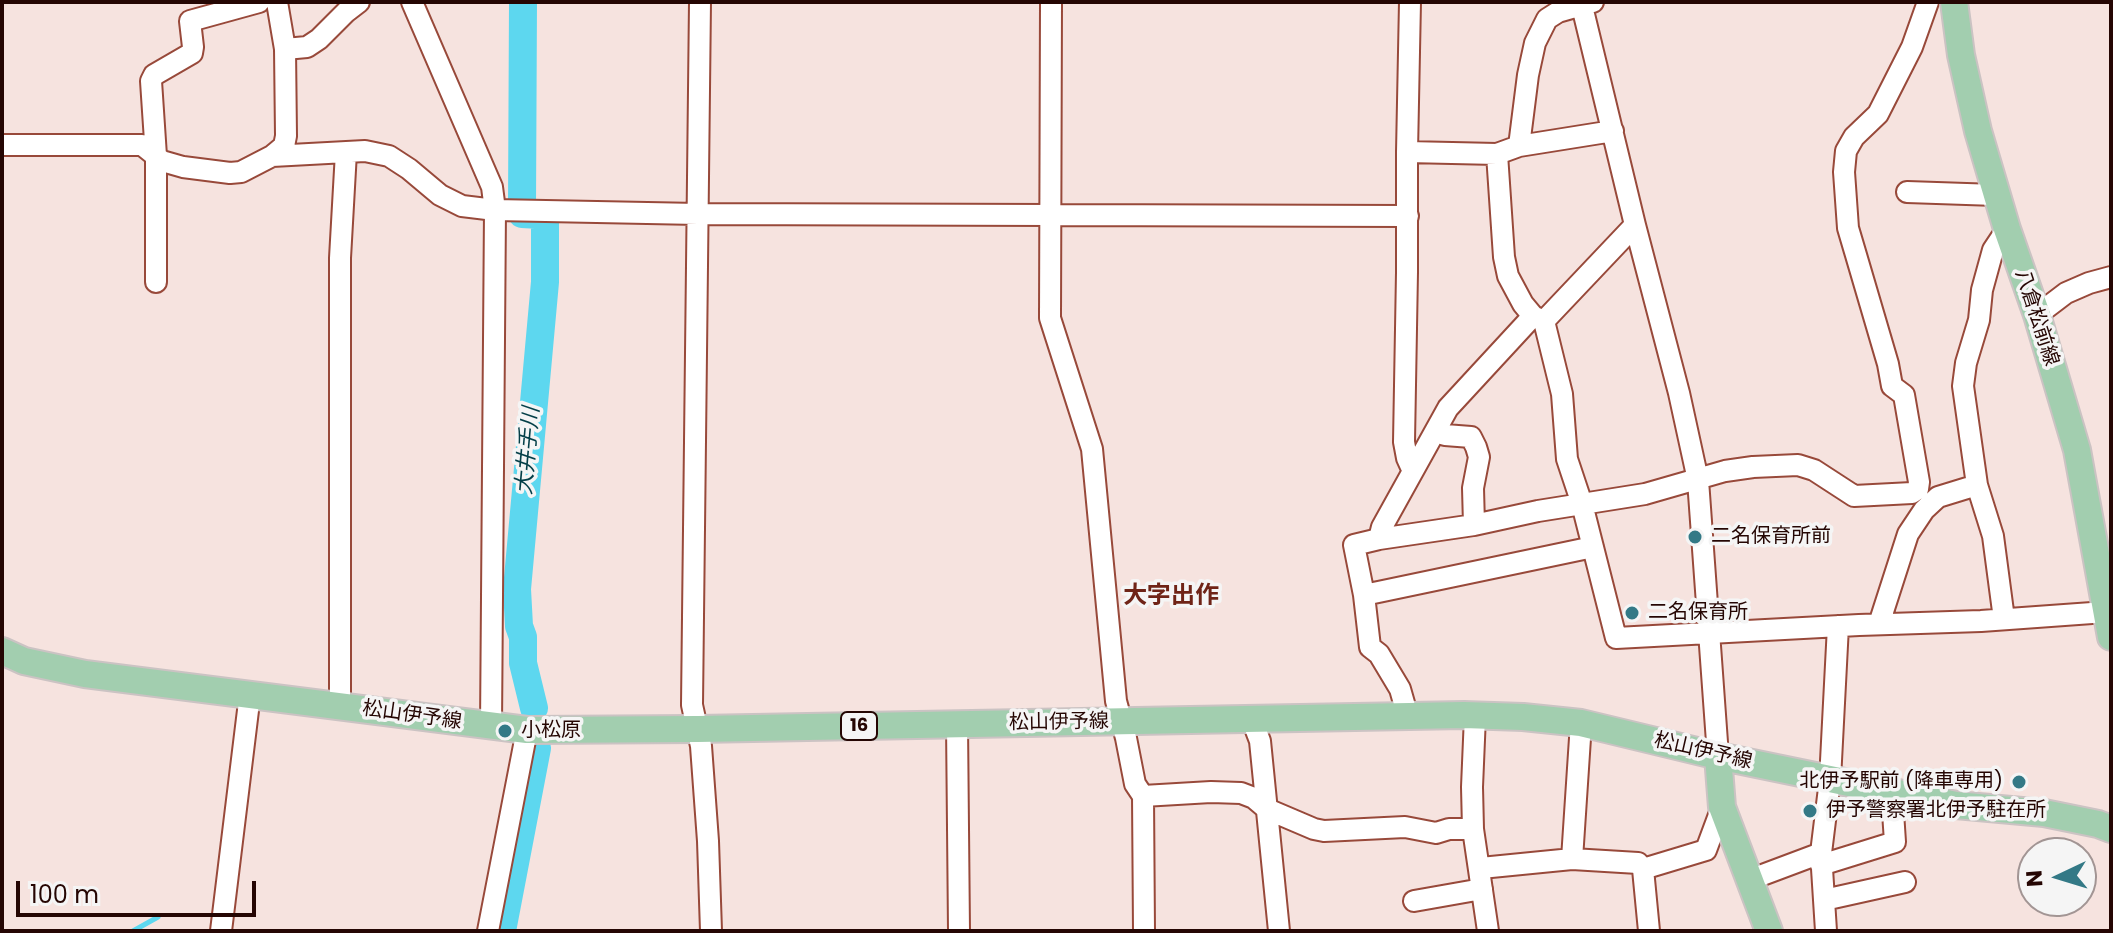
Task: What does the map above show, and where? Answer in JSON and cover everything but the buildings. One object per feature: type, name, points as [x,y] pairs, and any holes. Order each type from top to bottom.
[{"type":"main road","name":"八倉松前線","points":[[1954,2],[1968,93],[1996,195],[2037,315],[2077,450],[2109,619]]},
{"type":"main road","name":"松山伊予線","points":[[2,651],[24,661],[85,674],[527,730],[1523,717],[1581,723],[1718,756],[1956,805],[2044,813],[2111,829]]},
{"type":"main road","points":[[1718,756],[1722,807],[1769,931]]},
{"type":"street","points":[[156,282],[156,156],[151,81],[154,75],[192,53],[190,21],[259,2]]},
{"type":"street","points":[[2,145],[142,145],[162,161],[230,173],[241,172],[272,156],[284,146],[286,136],[285,49],[277,2]]},
{"type":"street","points":[[285,49],[307,47],[359,2]]},
{"type":"street","points":[[412,2],[492,187],[495,210],[491,726]]},
{"type":"street","points":[[700,2],[692,705],[701,746],[711,931]]},
{"type":"street","points":[[1051,2],[1050,318],[1092,449],[1116,701],[1135,784],[1143,796],[1144,931]]},
{"type":"street","points":[[1410,2],[1404,442],[1412,469]]},
{"type":"street","points":[[1408,717],[1400,689],[1379,654],[1370,647],[1354,545],[1645,494],[1739,469],[1798,465],[1814,470],[1854,496],[1912,493],[1918,489],[1904,395],[1892,386],[1848,228],[1844,172],[1846,151],[1854,137],[1878,114],[1912,47],[1928,2]]},
{"type":"street","points":[[1519,146],[1535,43],[1547,19],[1586,3],[1635,225],[1679,393],[1698,480],[1718,756]]},
{"type":"street","points":[[1407,152],[1497,154],[1519,146],[1613,131]]},
{"type":"street","points":[[272,156],[365,151],[389,156],[440,195],[462,206],[495,210],[698,214],[1408,216]]},
{"type":"street","points":[[340,706],[340,258],[346,152]]},
{"type":"street","points":[[1497,154],[1508,276],[1523,304],[1538,318],[1562,394],[1567,459],[1582,504],[1616,638],[2004,619],[2109,619]]},
{"type":"street","points":[[1907,192],[1996,195]]},
{"type":"street","points":[[1379,539],[1382,527],[1412,469],[1448,408],[1635,225]]},
{"type":"street","points":[[2004,619],[1993,536],[1977,485],[1963,386],[1989,263],[1993,250],[2007,229]]},
{"type":"street","points":[[2037,315],[2066,293],[2111,277]]},
{"type":"street","points":[[1435,432],[1471,437],[1476,447],[1479,457],[1473,488],[1474,525]]},
{"type":"street","points":[[1879,624],[1908,534],[1924,510],[1938,497],[1977,485]]},
{"type":"street","points":[[1918,489],[1938,497]]},
{"type":"street","points":[[1364,595],[1593,547]]},
{"type":"street","points":[[1826,931],[1821,859],[1830,780],[1838,626]]},
{"type":"street","points":[[221,931],[250,694]]},
{"type":"street","points":[[1475,716],[1473,829],[1488,931]]},
{"type":"street","points":[[1252,720],[1260,741],[1279,931]]},
{"type":"street","points":[[1572,859],[1581,723]]},
{"type":"street","points":[[957,724],[959,931]]},
{"type":"street","points":[[488,931],[527,730]]},
{"type":"street","points":[[1143,796],[1241,793],[1254,798],[1267,809],[1324,831],[1405,827],[1436,833],[1449,829],[1473,829]]},
{"type":"street","points":[[1749,880],[1895,842],[1893,812],[1899,805],[1899,793]]},
{"type":"street","points":[[1643,869],[1706,850],[1722,807]]},
{"type":"street","points":[[1414,901],[1481,879],[1572,859],[1638,863],[1643,869],[1649,931]]},
{"type":"street","points":[[1824,900],[1905,882]]},
{"type":"waterway","name":"大井手川","points":[[522,206],[523,2]]},
{"type":"waterway","name":"大井手川","points":[[522,214],[545,217],[545,282],[517,589],[523,663],[534,708]]},
{"type":"waterway","name":"大井手川","points":[[502,931],[537,748]]},
{"type":"waterway","points":[[133,931],[158,917]]},
{"type":"place","name":"二名保育所前","points":[[1695,537]]},
{"type":"place","name":"二名保育所","points":[[1632,613]]},
{"type":"place","name":"小松原","points":[[505,731]]},
{"type":"place","name":"北伊予駅前 (降車専用)","points":[[2019,782]]},
{"type":"place","name":"伊予警察署北伊予駐在所","points":[[1810,811]]},
{"type":"district","name":"大字出作","points":[[1171,597]]}]
